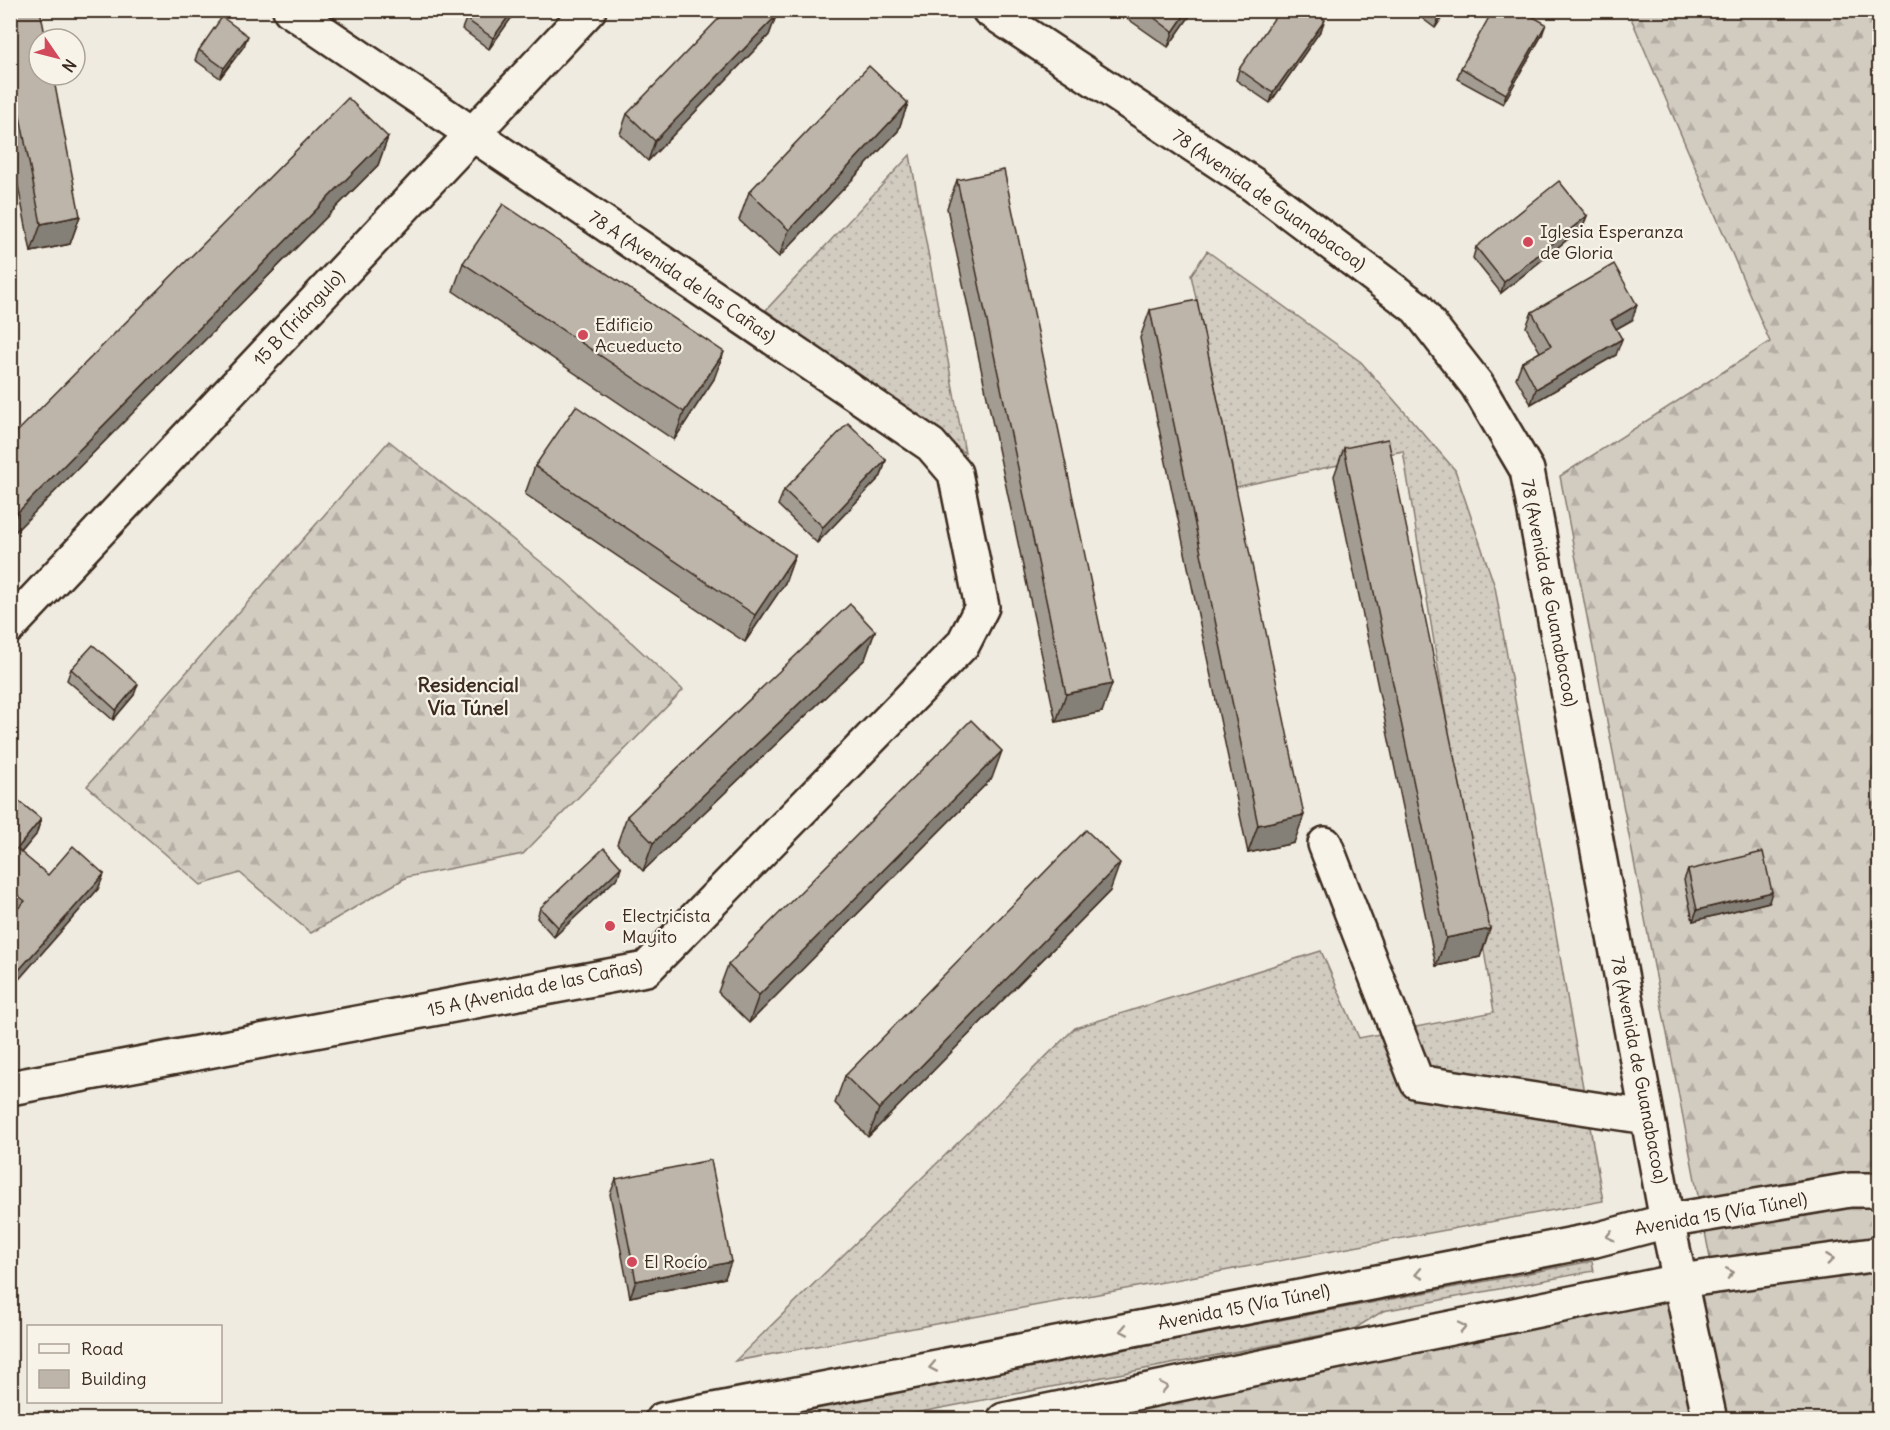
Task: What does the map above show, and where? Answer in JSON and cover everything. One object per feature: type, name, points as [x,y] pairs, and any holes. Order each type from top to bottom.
[{"type":"street","name":"78 A (Avenida de las Cañas)","points":[[290,10],[931,445],[955,473],[982,607]]},
{"type":"street","name":"15 B (Triángulo)","points":[[10,626],[589,10]]},
{"type":"street","name":"78 (Avenida de Guanabacoa)","points":[[989,10],[1251,183],[1418,308],[1478,385],[1527,470],[1667,1221],[1710,1419]]},
{"type":"street","name":"15 A (Avenida de las Cañas)","points":[[10,1088],[646,969],[963,644],[982,607]]},
{"type":"street","points":[[1325,844],[1417,1082],[1647,1117]]},
{"type":"street","name":"Avenida 15 (Vía Túnel)","points":[[662,1419],[1595,1240],[1667,1221],[1826,1196],[1850,1190],[1880,1190]]},
{"type":"street","points":[[1004,1419],[1679,1281],[1781,1265],[1880,1254]]},
{"type":"green space","points":[[1628,11],[1879,11],[1879,1419],[1087,1420],[1715,1284],[1560,476],[1770,342]]},
{"type":"green space","points":[[910,155],[965,453],[766,310]]},
{"type":"green space","points":[[1207,251],[1361,362],[1455,470],[1495,587],[1603,1201],[735,1361],[1075,1028],[1321,951],[1359,1038],[1494,1012],[1403,451],[1236,487],[1191,275]]},
{"type":"green space","points":[[389,441],[565,581],[683,690],[523,854],[407,877],[311,933],[240,873],[201,885],[87,786]]},
{"type":"green space","points":[[1592,1261],[1594,1271],[1383,1311],[1354,1329],[884,1419],[750,1420]]},
{"type":"building","points":[[10,10],[40,10],[44,27],[27,27],[27,87],[55,87],[80,216],[41,224],[10,65]]},
{"type":"building","points":[[472,10],[513,10],[493,38],[466,19]]},
{"type":"building","points":[[727,10],[771,10],[776,16],[655,141],[627,114]]},
{"type":"building","points":[[1144,10],[1188,10],[1173,32]]},
{"type":"building","points":[[1280,10],[1311,10],[1325,20],[1273,93],[1239,69]]},
{"type":"building","points":[[1429,10],[1444,10],[1439,17]]},
{"type":"building","points":[[1493,10],[1521,10],[1546,24],[1506,94],[1461,68]]},
{"type":"building","points":[[222,17],[248,36],[224,68],[199,50]]},
{"type":"building","points":[[869,66],[908,103],[789,230],[749,192]]},
{"type":"building","points":[[348,98],[388,137],[17,513],[10,507],[10,439]]},
{"type":"building","points":[[1004,170],[1112,684],[1066,694],[957,180]]},
{"type":"building","name":"Iglesia Esperanza de Gloria","points":[[1559,181],[1587,216],[1504,282],[1476,247]]},
{"type":"building","points":[[503,204],[724,352],[684,412],[463,263]]},
{"type":"building","points":[[1614,264],[1637,305],[1611,320],[1622,339],[1536,389],[1522,362],[1551,346],[1532,312]]},
{"type":"building","points":[[1197,300],[1304,815],[1258,825],[1150,310]]},
{"type":"building","points":[[576,406],[795,555],[755,615],[535,466]]},
{"type":"building","points":[[848,423],[886,460],[823,527],[784,490]]},
{"type":"building","points":[[1388,439],[1490,929],[1446,938],[1344,448]]},
{"type":"building","points":[[850,604],[875,631],[653,843],[627,816]]},
{"type":"building","points":[[93,645],[138,684],[116,710],[71,669]]},
{"type":"building","points":[[971,720],[1002,751],[759,995],[728,965]]},
{"type":"building","points":[[10,794],[41,819],[17,849],[48,875],[73,846],[104,874],[19,970],[10,963],[10,917],[25,901],[10,889]]},
{"type":"building","points":[[1086,830],[1120,863],[879,1109],[845,1076]]},
{"type":"building","points":[[604,848],[621,867],[558,927],[540,908]]},
{"type":"building","points":[[1763,852],[1772,892],[1697,910],[1688,870]]},
{"type":"building","points":[[711,1160],[731,1262],[636,1281],[616,1179]]},
{"type":"place","name":"Iglesia Esperanza de Gloria","points":[[1528,242]]},
{"type":"place","name":"Edificio Acueducto","points":[[583,335]]},
{"type":"place","name":"Electricista Mayito","points":[[610,926]]},
{"type":"place","name":"El Rocío","points":[[632,1262]]},
{"type":"district","name":"Residencial Vía Túnel","points":[[468,696]]}]
